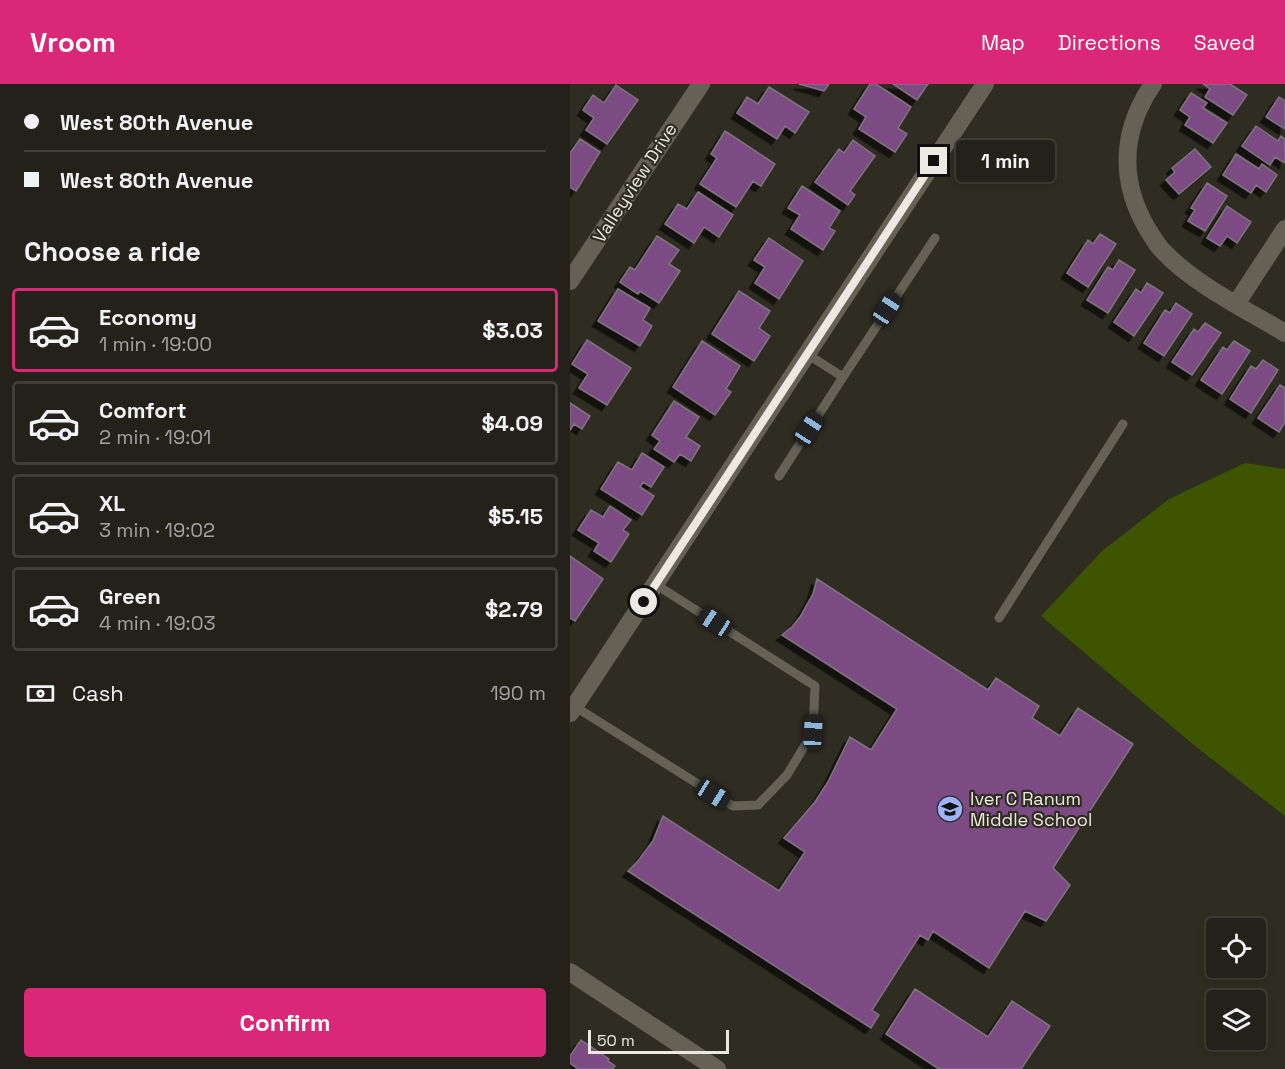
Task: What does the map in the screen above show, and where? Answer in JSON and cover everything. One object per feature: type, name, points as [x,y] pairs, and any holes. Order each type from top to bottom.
[{"type":"street","name":"Valleyview Drive","points":[[570,281],[701,84]]},
{"type":"street","points":[[572,710],[985,84]]},
{"type":"street","points":[[1153,84],[1143,99],[1133,123],[1127,151],[1128,170],[1141,218],[1164,252],[1190,274],[1285,333]]},
{"type":"street","points":[[1236,304],[1285,229]]},
{"type":"street","points":[[570,972],[717,1069]]},
{"type":"lane","points":[[779,476],[935,238]]},
{"type":"lane","points":[[807,354],[843,377]]},
{"type":"lane","points":[[999,618],[1123,424]]},
{"type":"lane","points":[[572,710],[733,806],[758,805],[787,775],[813,732],[815,686],[655,584]]},
{"type":"green space","points":[[1245,463],[1285,469],[1285,816],[1195,746],[1041,616],[1102,551],[1169,499]]},
{"type":"building","points":[[799,84],[829,84],[824,91]]},
{"type":"building","points":[[870,84],[876,84],[911,107],[898,128],[907,134],[895,152],[859,129],[866,117],[854,109]]},
{"type":"building","points":[[893,84],[928,84],[917,100]]},
{"type":"building","points":[[1203,84],[1230,84],[1247,95],[1233,115],[1205,97],[1210,89]]},
{"type":"building","points":[[616,85],[638,100],[607,144],[586,130],[594,118],[583,110],[593,95],[604,103]]},
{"type":"building","points":[[769,87],[809,112],[795,133],[785,126],[777,139],[737,113],[747,97],[758,104]]},
{"type":"building","points":[[1191,93],[1207,103],[1203,108],[1227,123],[1213,143],[1185,125],[1190,117],[1180,110]]},
{"type":"building","points":[[1279,97],[1285,101],[1285,129],[1266,117]]},
{"type":"building","points":[[1256,126],[1278,141],[1281,136],[1285,139],[1285,163],[1275,157],[1270,165],[1242,146]]},
{"type":"building","points":[[725,131],[775,164],[761,186],[753,181],[736,207],[700,184],[717,158],[711,154]]},
{"type":"building","points":[[580,139],[600,152],[576,191],[570,187],[570,153]]},
{"type":"building","points":[[853,140],[875,156],[850,191],[855,195],[848,205],[815,182],[839,149],[844,153]]},
{"type":"building","points":[[1195,149],[1211,167],[1179,194],[1166,180],[1175,172],[1172,168]]},
{"type":"building","points":[[1236,154],[1259,169],[1262,164],[1277,175],[1266,192],[1256,185],[1251,193],[1223,175]]},
{"type":"building","points":[[1207,183],[1227,196],[1205,231],[1188,221],[1195,210],[1191,208]]},
{"type":"building","points":[[802,186],[840,211],[829,228],[835,231],[823,250],[791,229],[800,215],[788,208]]},
{"type":"building","points":[[698,192],[733,215],[719,237],[704,227],[694,243],[665,224],[678,204],[687,209]]},
{"type":"building","points":[[1227,206],[1251,222],[1237,243],[1227,236],[1220,246],[1207,238]]},
{"type":"building","points":[[1100,234],[1116,244],[1088,287],[1067,273],[1088,240],[1093,244]]},
{"type":"building","points":[[657,236],[679,250],[669,264],[680,271],[659,303],[640,291],[638,294],[620,282],[630,267],[635,270]]},
{"type":"building","points":[[769,238],[803,261],[779,299],[755,283],[765,267],[754,260]]},
{"type":"building","points":[[1119,260],[1135,270],[1108,313],[1087,300],[1108,267],[1113,270]]},
{"type":"building","points":[[1147,283],[1163,293],[1134,336],[1114,322],[1136,289],[1141,293]]},
{"type":"building","points":[[618,289],[650,308],[643,320],[652,326],[640,346],[598,321]]},
{"type":"building","points":[[739,291],[770,311],[759,328],[770,336],[754,361],[712,334]]},
{"type":"building","points":[[1176,303],[1192,314],[1164,356],[1144,343],[1165,310],[1170,313]]},
{"type":"building","points":[[1205,323],[1221,333],[1192,375],[1172,362],[1194,329],[1198,332]]},
{"type":"building","points":[[587,340],[631,368],[607,405],[579,388],[588,374],[572,364]]},
{"type":"building","points":[[702,341],[740,366],[726,389],[731,392],[715,415],[673,387]]},
{"type":"building","points":[[1234,341],[1250,351],[1222,394],[1201,380],[1223,347],[1227,350]]},
{"type":"building","points":[[1263,360],[1278,370],[1251,413],[1230,399],[1251,366],[1256,369]]},
{"type":"building","points":[[1280,385],[1285,388],[1285,422],[1279,432],[1258,418]]},
{"type":"building","points":[[674,401],[699,417],[686,437],[700,446],[691,461],[680,454],[674,462],[654,449],[660,441],[652,435]]},
{"type":"building","points":[[570,403],[590,416],[582,429],[574,424],[570,430]]},
{"type":"building","points":[[642,453],[664,467],[651,487],[643,482],[640,487],[654,496],[642,515],[601,489],[618,462],[632,470]]},
{"type":"building","points":[[610,506],[631,520],[623,530],[629,534],[611,562],[594,551],[599,543],[578,530],[591,510],[603,517]]},
{"type":"building","points":[[570,556],[603,579],[575,621],[570,618]]},
{"type":"building","name":"Iver C Ranum Middle School","points":[[817,579],[988,690],[996,678],[1039,706],[1032,718],[1060,736],[1078,708],[1133,744],[1053,868],[1070,885],[1046,921],[1025,911],[989,968],[933,931],[928,940],[920,935],[872,1010],[879,1015],[871,1028],[628,871],[653,841],[663,816],[779,891],[805,852],[784,838],[815,802],[828,782],[850,737],[871,750],[897,709],[782,635],[800,617],[813,594]]},
{"type":"building","points":[[915,989],[988,1037],[1012,1001],[1050,1026],[1021,1069],[939,1069],[886,1034]]},
{"type":"building","points":[[581,1040],[609,1059],[608,1061],[615,1066],[613,1069],[578,1069],[570,1063],[570,1056]]},
{"type":"place","name":"Iver C Ranum Middle School","points":[[950,809]]},
{"type":"route","points":[[644,602],[934,161]]}]
